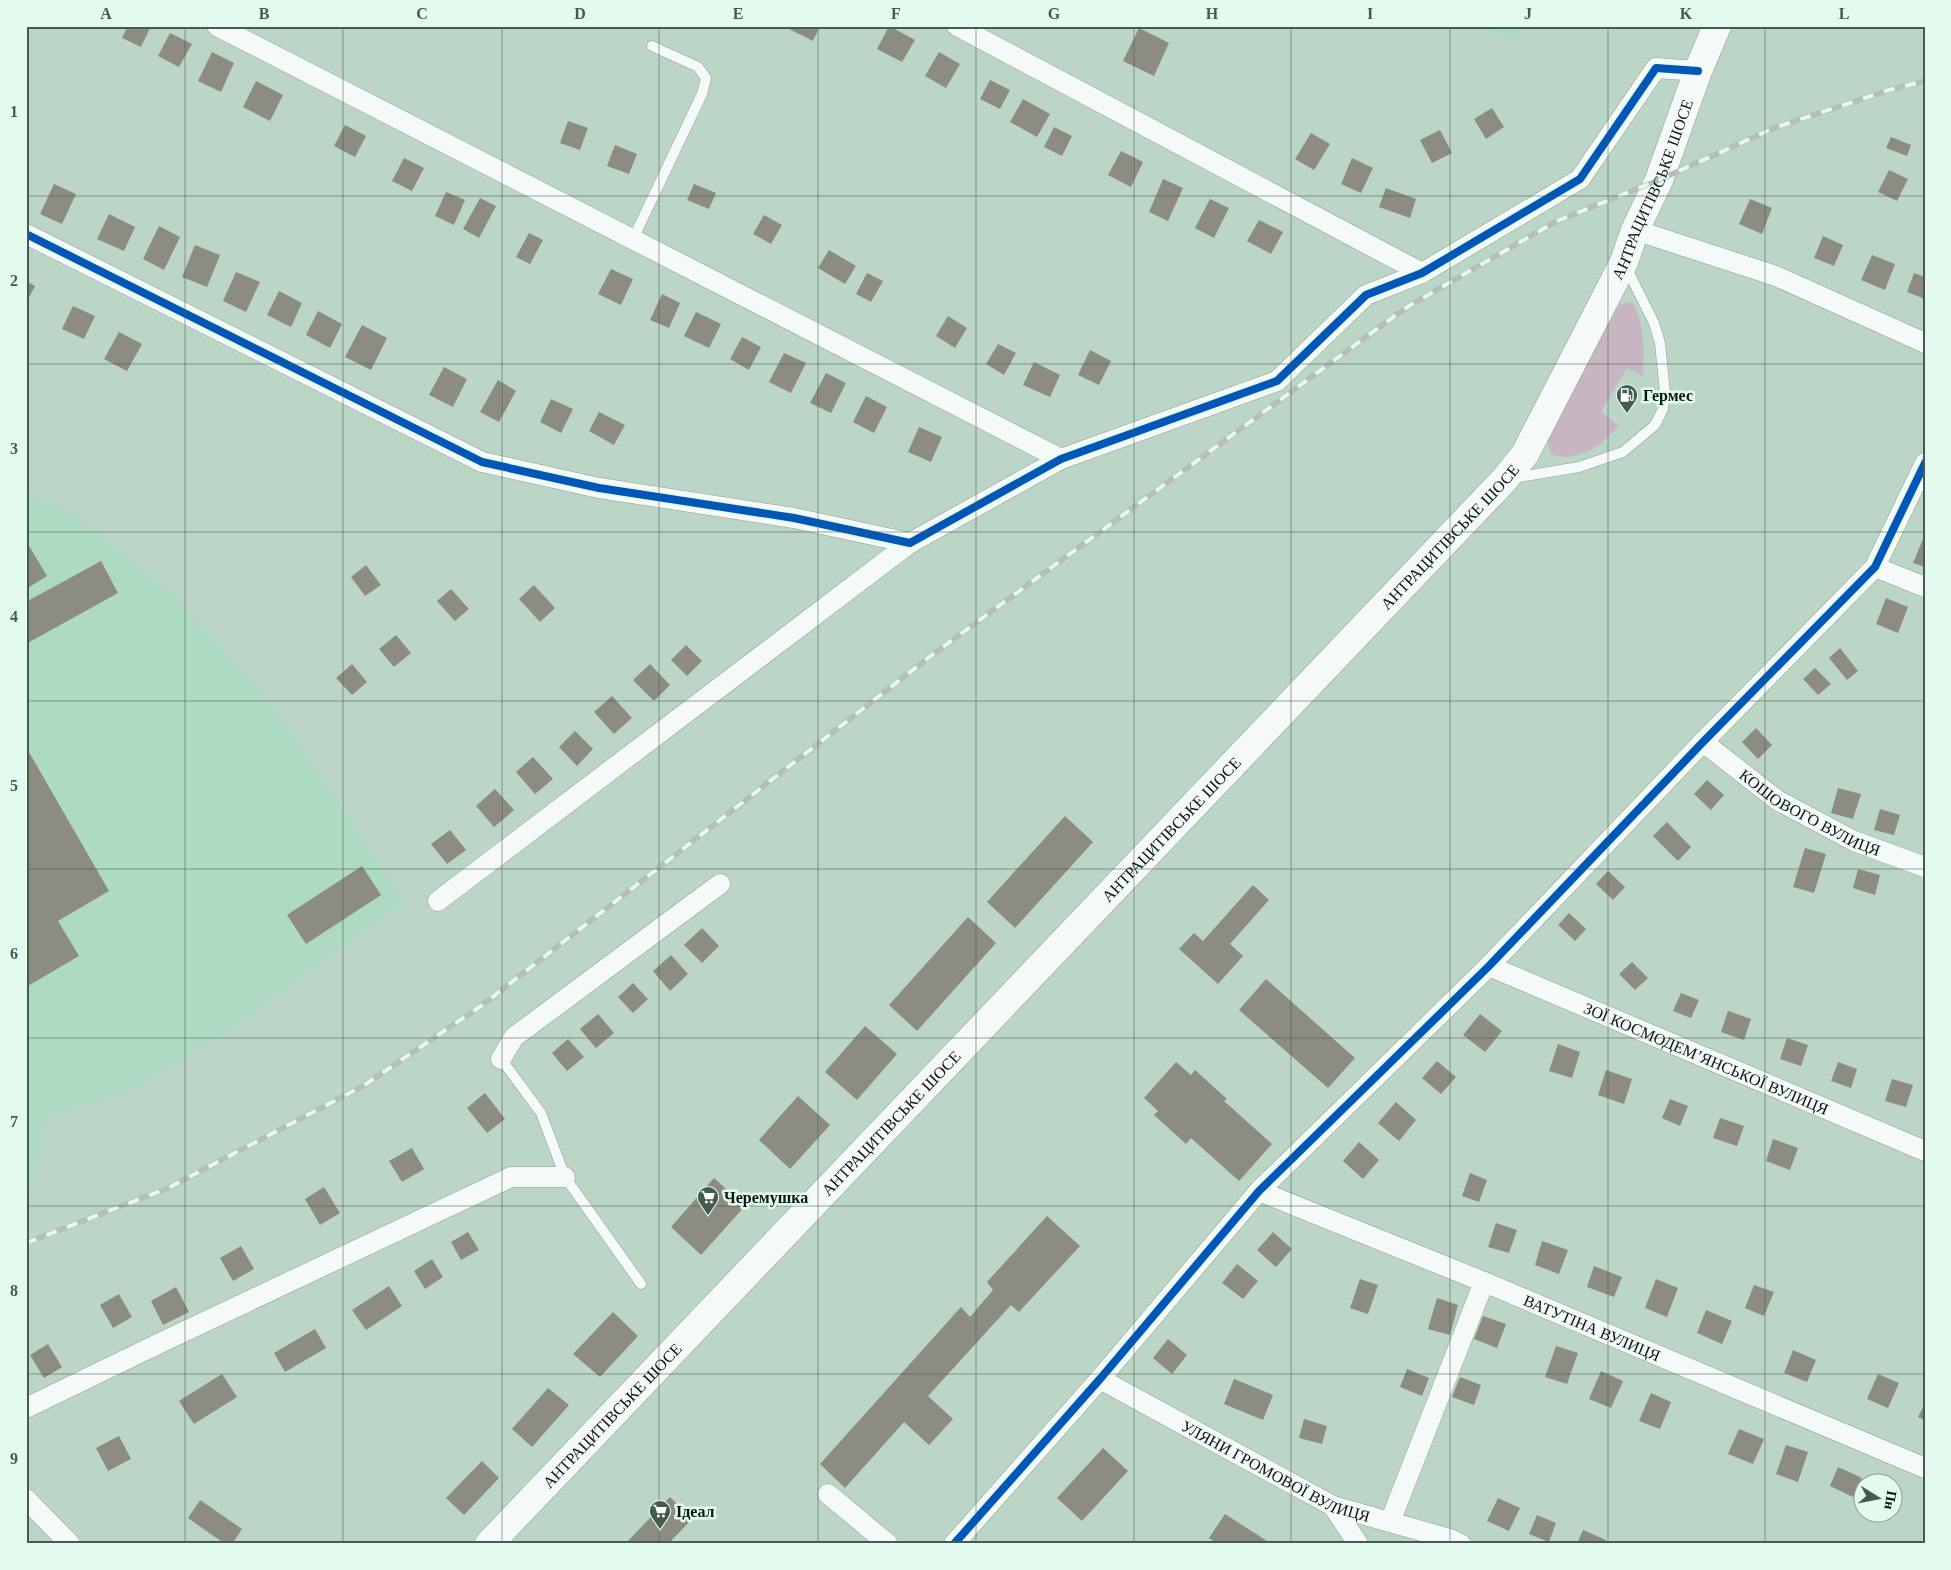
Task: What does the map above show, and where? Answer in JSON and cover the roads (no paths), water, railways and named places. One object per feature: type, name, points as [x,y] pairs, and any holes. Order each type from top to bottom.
[{"type":"main road","name":"АНТРАЦИТІВСЬКЕ ШОСЕ","points":[[489,1544],[1504,479],[1525,454],[1624,262],[1635,230],[1659,180],[1698,71],[1717,26]]},
{"type":"street","points":[[217,26],[1061,459]]},
{"type":"street","points":[[957,26],[1422,273]]},
{"type":"street","points":[[438,901],[910,543],[1061,459],[1277,381],[1366,295],[1422,273],[1580,180],[1656,68],[1698,71]]},
{"type":"street","points":[[1635,230],[1776,276],[1925,343]]},
{"type":"street","points":[[26,234],[482,462],[599,488],[794,518],[910,543]]},
{"type":"street","points":[[954,1544],[1100,1379],[1259,1191],[1489,966],[1703,742],[1875,567],[1925,463]]},
{"type":"street","points":[[1875,567],[1925,587]]},
{"type":"street","name":"КОШОВОГО ВУЛИЦЯ","points":[[1703,742],[1777,800],[1854,841],[1925,867]]},
{"type":"street","points":[[501,1059],[514,1037],[720,884]]},
{"type":"street","name":"ЗОЇ КОСМОДЕМ’ЯНСЬКОЇ ВУЛИЦЯ","points":[[1489,966],[1925,1151]]},
{"type":"street","points":[[26,1408],[511,1177],[565,1177]]},
{"type":"street","name":"ВАТУТІНА ВУЛИЦЯ","points":[[1259,1191],[1484,1282],[1925,1468]]},
{"type":"street","points":[[1390,1522],[1484,1282]]},
{"type":"street","name":"УЛЯНИ ГРОМОВОЇ ВУЛИЦЯ","points":[[1100,1379],[1333,1506],[1461,1544]]},
{"type":"street","points":[[828,1494],[888,1544]]},
{"type":"street","points":[[26,1499],[70,1544]]},
{"type":"street","points":[[1333,1506],[1358,1544]]},
{"type":"lane","points":[[633,239],[702,94],[706,78],[698,66],[652,46]]},
{"type":"lane","points":[[1504,479],[1579,467],[1624,452],[1655,425],[1663,409],[1665,392],[1660,343],[1650,316],[1624,262]]},
{"type":"lane","points":[[501,1059],[541,1113],[565,1177],[641,1284]]},
{"type":"railway","points":[[26,1243],[168,1188],[363,1086],[481,1006],[932,655],[1407,307],[1557,221],[1659,180],[1774,128],[1889,90],[1925,81]]},
{"type":"place","name":"Гермес","points":[[1627,414]]},
{"type":"place","name":"Черемушка","points":[[708,1216]]},
{"type":"place","name":"Ідеал","points":[[660,1530]]}]
